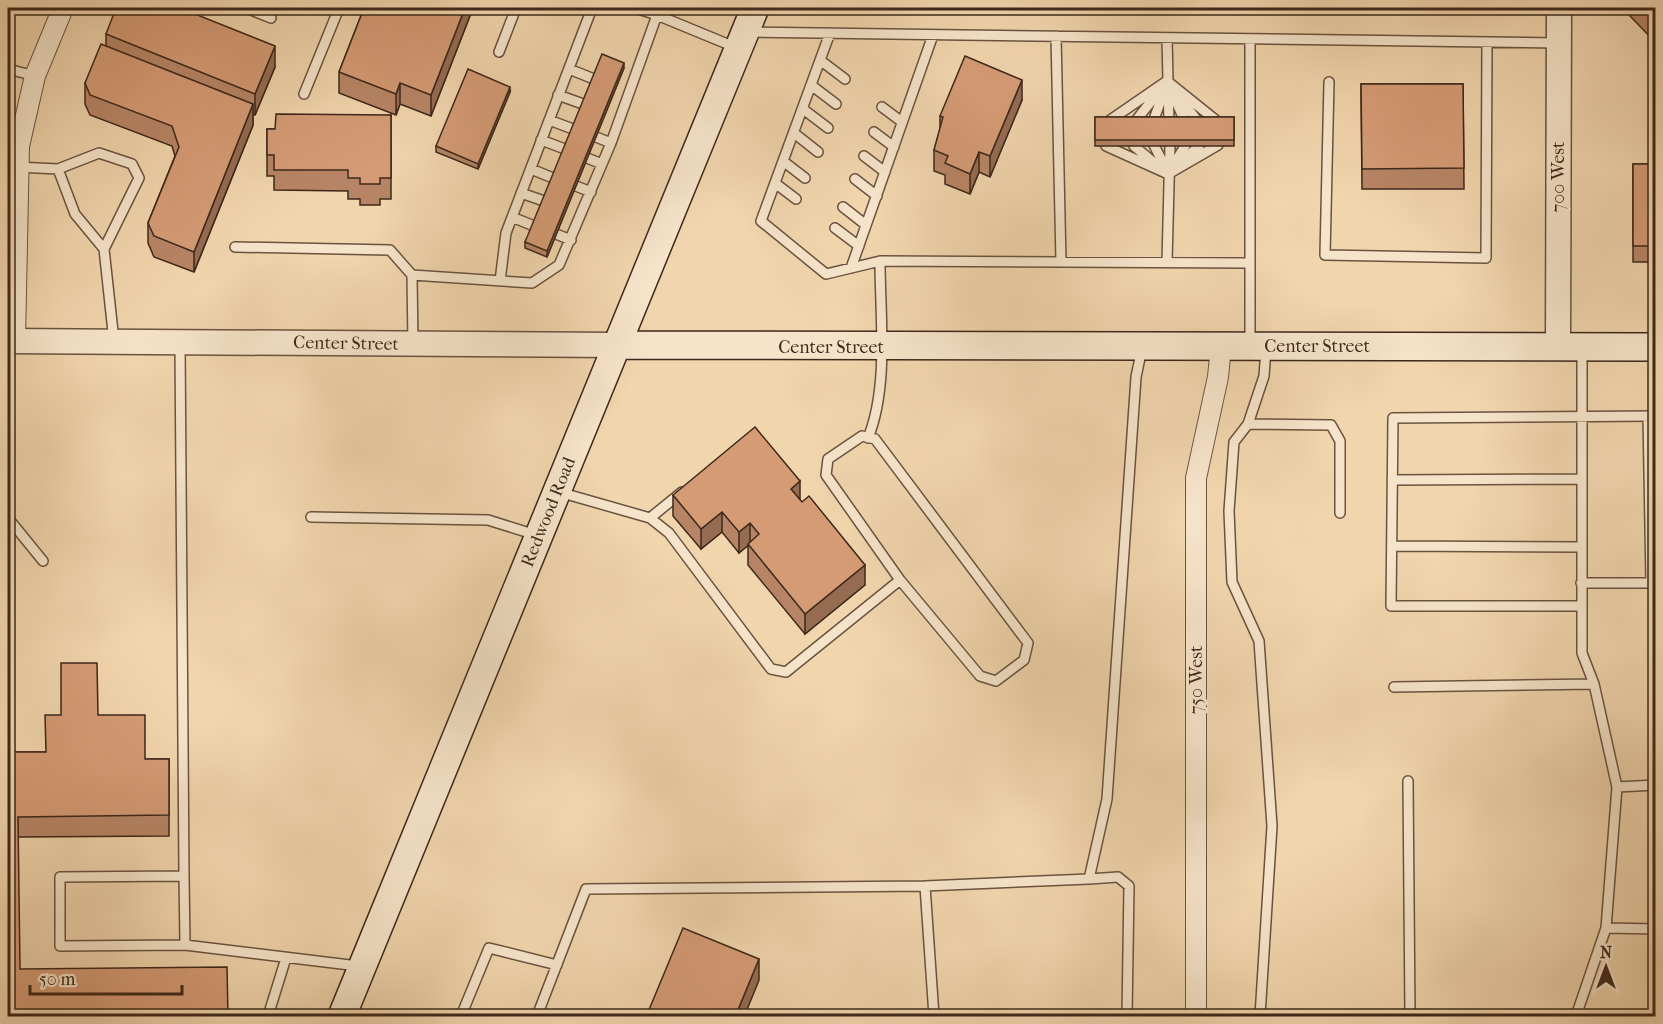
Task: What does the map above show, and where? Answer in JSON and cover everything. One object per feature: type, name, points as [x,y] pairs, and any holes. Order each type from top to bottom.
[{"type":"main road","name":"Redwood Road","points":[[342,1017],[755,8]]},
{"type":"main road","name":"Center Street","points":[[617,345],[1656,347]]},
{"type":"street","points":[[11,341],[17,167],[22,124],[36,76],[63,8]]},
{"type":"street","name":"700 West","points":[[1559,8],[1558,43],[1570,347]]},
{"type":"street","name":"Center Street","points":[[11,341],[617,345]]},
{"type":"street","name":"750 West","points":[[1196,1017],[1196,478],[1218,377],[1221,346]]},
{"type":"lane","points":[[246,8],[271,18]]},
{"type":"lane","points":[[304,94],[339,8]]},
{"type":"lane","points":[[499,52],[516,8]]},
{"type":"lane","points":[[500,281],[506,232],[592,8]]},
{"type":"lane","points":[[635,8],[657,11],[742,40],[830,33],[1558,43]]},
{"type":"lane","points":[[412,275],[532,283],[559,265],[571,240],[577,213],[591,192],[611,143],[616,116],[629,92],[657,11]]},
{"type":"lane","points":[[830,33],[761,221],[826,274],[880,261],[1250,263]]},
{"type":"lane","points":[[851,268],[933,35]]},
{"type":"lane","points":[[1056,36],[1061,262]]},
{"type":"lane","points":[[1167,38],[1169,123]]},
{"type":"lane","points":[[1250,39],[1250,263],[1258,346],[1264,376],[1248,424],[1234,442],[1229,511],[1232,582],[1259,641],[1272,826],[1260,1017]]},
{"type":"lane","points":[[1329,82],[1325,255],[1486,258],[1487,42]]},
{"type":"lane","points":[[820,60],[845,79]]},
{"type":"lane","points":[[8,69],[36,76]]},
{"type":"lane","points":[[568,69],[594,79]]},
{"type":"lane","points":[[1167,81],[1218,122]]},
{"type":"lane","points":[[1154,122],[1167,81]]},
{"type":"lane","points":[[1167,81],[1185,122]]},
{"type":"lane","points":[[1106,123],[1167,81]]},
{"type":"lane","points":[[1118,123],[1167,81]]},
{"type":"lane","points":[[1134,123],[1167,81]]},
{"type":"lane","points":[[1167,81],[1199,123]]},
{"type":"lane","points":[[811,85],[836,104]]},
{"type":"lane","points":[[616,87],[629,92]]},
{"type":"lane","points":[[558,95],[583,104]]},
{"type":"lane","points":[[882,107],[902,122]]},
{"type":"lane","points":[[803,109],[828,128]]},
{"type":"lane","points":[[549,120],[573,129]]},
{"type":"lane","points":[[874,132],[894,147]]},
{"type":"lane","points":[[794,133],[818,152]]},
{"type":"lane","points":[[596,137],[611,143]]},
{"type":"lane","points":[[541,140],[565,149]]},
{"type":"lane","points":[[1154,145],[1168,174]]},
{"type":"lane","points":[[1167,262],[1170,145]]},
{"type":"lane","points":[[1168,174],[1218,145]]},
{"type":"lane","points":[[1106,146],[1168,174]]},
{"type":"lane","points":[[1118,146],[1168,174]]},
{"type":"lane","points":[[1134,146],[1168,174]]},
{"type":"lane","points":[[1168,174],[1185,146]]},
{"type":"lane","points":[[1168,174],[1199,146]]},
{"type":"lane","points":[[17,167],[58,169],[99,153],[132,164],[139,178],[104,249],[114,342]]},
{"type":"lane","points":[[864,156],[885,172]]},
{"type":"lane","points":[[587,158],[602,164]]},
{"type":"lane","points":[[783,162],[805,178]]},
{"type":"lane","points":[[58,169],[75,214],[104,249]]},
{"type":"lane","points":[[531,169],[553,178]]},
{"type":"lane","points":[[855,179],[877,196]]},
{"type":"lane","points":[[775,183],[796,199]]},
{"type":"lane","points":[[576,186],[591,192]]},
{"type":"lane","points":[[521,193],[544,201]]},
{"type":"lane","points":[[843,207],[866,225]]},
{"type":"lane","points":[[512,217],[534,225]]},
{"type":"lane","points":[[835,228],[859,246]]},
{"type":"lane","points":[[556,234],[571,240]]},
{"type":"lane","points":[[235,247],[390,250],[412,275],[413,343]]},
{"type":"lane","points":[[868,438],[876,417],[880,347],[880,261]]},
{"type":"lane","points":[[180,342],[185,945]]},
{"type":"lane","points":[[1089,879],[1107,799],[1136,377],[1142,345]]},
{"type":"lane","points":[[1570,347],[1580,418],[1582,653],[1594,684],[1617,787],[1606,928],[1576,1017]]},
{"type":"lane","points":[[1581,583],[1653,583],[1652,416],[1393,418],[1391,606],[1581,606]]},
{"type":"lane","points":[[1248,424],[1331,425],[1340,441],[1340,513]]},
{"type":"lane","points":[[861,436],[875,439],[1028,644],[1024,660],[996,681],[980,676],[900,580],[826,475],[828,459],[861,436]]},
{"type":"lane","points":[[1392,480],[1580,479]]},
{"type":"lane","points":[[650,518],[686,488]]},
{"type":"lane","points":[[557,491],[650,518],[669,533],[771,669],[786,672],[900,580]]},
{"type":"lane","points":[[8,518],[43,561]]},
{"type":"lane","points":[[311,518],[488,520],[538,536]]},
{"type":"lane","points":[[1392,546],[1581,547]]},
{"type":"lane","points":[[1394,687],[1594,684]]},
{"type":"lane","points":[[1407,781],[1410,1017]]},
{"type":"lane","points":[[1617,787],[1656,785]]},
{"type":"lane","points":[[184,876],[60,878],[60,946],[185,945],[362,967]]},
{"type":"lane","points":[[537,1017],[586,888],[925,886],[1118,877],[1129,886],[1127,1017]]},
{"type":"lane","points":[[925,886],[934,1017]]},
{"type":"lane","points":[[1606,928],[1656,929]]},
{"type":"lane","points":[[461,1017],[489,948],[556,965]]},
{"type":"lane","points":[[268,1017],[286,958]]},
{"type":"building","points":[[116,8],[180,8],[275,46],[255,94],[106,34]]},
{"type":"building","points":[[364,8],[465,8],[431,95],[400,83],[396,94],[339,72]]},
{"type":"building","points":[[1641,8],[1656,8],[1656,22]]},
{"type":"building","points":[[101,44],[253,104],[194,252],[154,236],[148,223],[179,147],[172,126],[90,95],[85,83]]},
{"type":"building","points":[[602,54],[624,63],[547,251],[525,242]]},
{"type":"building","points":[[965,56],[1022,80],[990,156],[979,152],[970,174],[945,163],[948,156],[934,150],[943,117],[940,116]]},
{"type":"building","points":[[468,69],[510,87],[478,164],[436,146]]},
{"type":"building","points":[[1361,84],[1463,84],[1464,168],[1362,169]]},
{"type":"building","points":[[276,114],[391,115],[391,178],[380,178],[380,184],[360,184],[360,178],[348,178],[348,170],[274,170],[274,155],[267,155],[267,129],[275,129]]},
{"type":"building","points":[[1095,117],[1234,117],[1234,140],[1095,140]]},
{"type":"building","points":[[1633,164],[1656,164],[1656,246],[1633,246]]},
{"type":"building","points":[[755,427],[800,481],[791,489],[802,502],[809,496],[865,565],[805,614],[748,544],[759,534],[750,523],[739,532],[722,512],[701,529],[673,495]]},
{"type":"building","points":[[61,663],[97,663],[98,715],[145,715],[145,759],[169,759],[169,815],[18,817],[20,969],[227,967],[228,1017],[8,1017],[8,752],[46,752],[45,715],[61,715]]},
{"type":"building","points":[[683,928],[759,959],[735,1017],[646,1017]]}]
